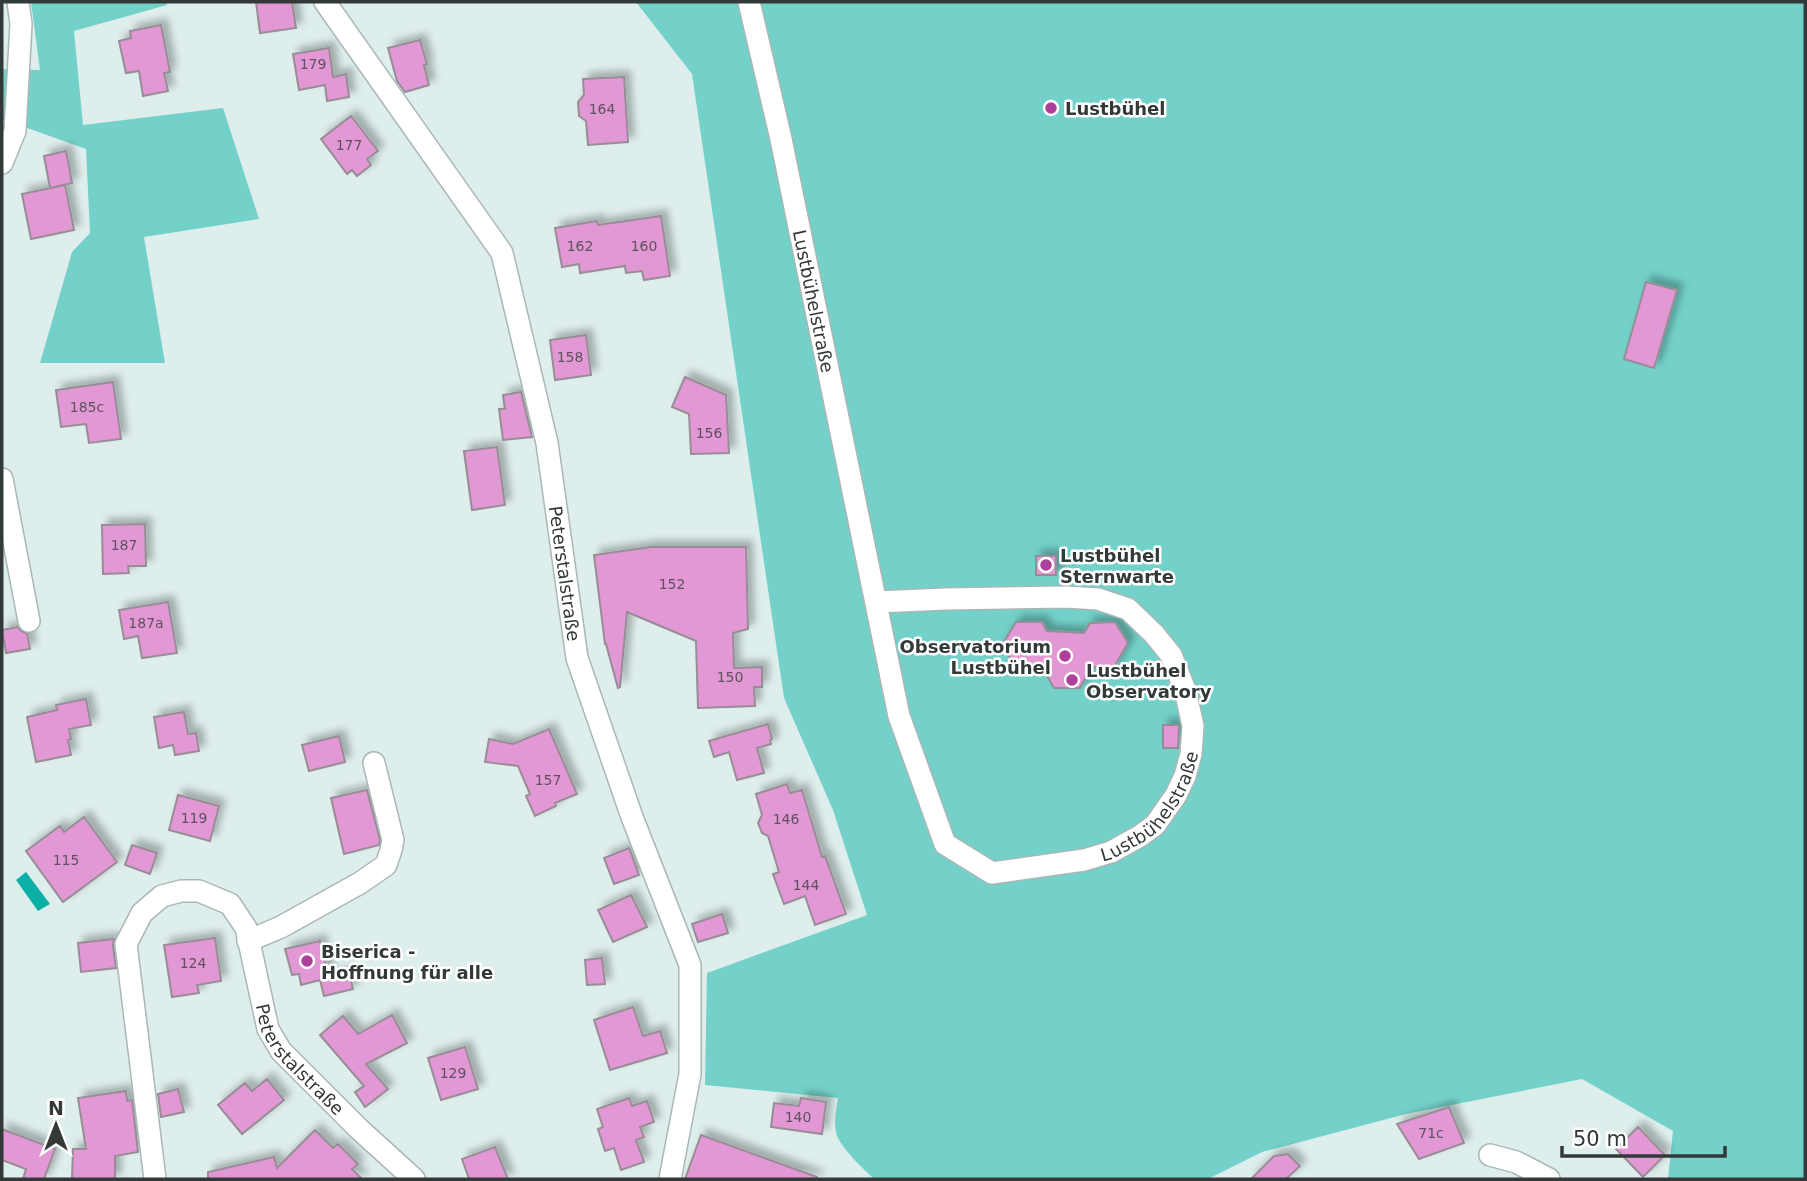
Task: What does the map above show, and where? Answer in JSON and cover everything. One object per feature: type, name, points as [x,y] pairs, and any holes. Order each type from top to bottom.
[{"type":"street","points":[[2,163],[15,131],[21,24],[18,2]]},
{"type":"street","name":"Peterstalstraße","points":[[325,2],[502,253],[547,443],[577,658],[632,817],[690,965],[690,1074],[669,1176]]},
{"type":"street","name":"Lustbühelstraße","points":[[749,2],[781,139],[899,716],[945,844],[992,873],[1084,860],[1111,852],[1155,825],[1176,795],[1185,776],[1191,754],[1193,726],[1185,690],[1171,655],[1128,609],[1098,599],[1066,597],[947,598],[876,602]]},
{"type":"street","points":[[2,479],[29,621]]},
{"type":"street","points":[[248,941],[281,927],[360,883],[386,865],[393,840],[374,764]]},
{"type":"street","name":"Peterstalstraße","points":[[155,1179],[126,944],[142,913],[162,896],[181,891],[199,891],[230,904],[246,928],[268,1029],[281,1051],[359,1129],[414,1179]]},
{"type":"street","points":[[1490,1155],[1516,1162],[1549,1179]]},
{"type":"shaded area","points":[[31,2],[166,2],[167,5],[74,31],[83,125],[223,108],[259,219],[144,237],[165,363],[40,363],[72,252],[90,233],[86,149],[2,119],[2,69],[40,70]]},
{"type":"shaded area","points":[[636,2],[1805,2],[1805,1179],[1668,1179],[1673,1131],[1582,1079],[1406,1114],[1262,1152],[1208,1179],[874,1179],[838,1138],[835,1124],[838,1098],[705,1085],[707,973],[867,915],[833,810],[784,698],[692,74]],"holes":[[[1016,622],[1042,622],[1053,643],[1060,632],[1073,632],[1079,642],[1090,623],[1115,622],[1128,643],[1114,666],[1091,667],[1079,688],[1054,688],[1042,667],[1016,667],[1003,645]]]},
{"type":"shaded area","points":[[26,872],[50,904],[38,911],[16,880]]},
{"type":"building","points":[[256,2],[292,2],[296,28],[260,33]]},
{"type":"building","points":[[161,25],[170,72],[164,73],[168,91],[143,96],[139,71],[126,73],[119,41],[131,38],[130,31]]},
{"type":"building","points":[[420,40],[427,64],[424,65],[429,85],[405,92],[397,81],[388,48]]},
{"type":"building","points":[[329,48],[333,77],[346,74],[349,97],[327,101],[325,85],[299,90],[293,54]]},
{"type":"building","points":[[624,77],[628,142],[588,145],[586,121],[579,116],[578,102],[584,95],[583,79]]},
{"type":"building","points":[[351,116],[378,151],[367,159],[371,165],[357,176],[352,170],[347,174],[321,139]]},
{"type":"building","points":[[66,151],[72,183],[50,188],[44,156]]},
{"type":"building","points":[[65,185],[74,230],[31,239],[22,194]]},
{"type":"building","points":[[661,216],[670,276],[644,280],[642,271],[626,273],[625,266],[580,273],[579,264],[562,267],[555,228],[597,221],[598,225]]},
{"type":"building","points":[[1646,282],[1677,290],[1654,368],[1624,359]]},
{"type":"building","points":[[586,335],[591,375],[555,380],[550,340]]},
{"type":"building","points":[[685,377],[726,395],[729,453],[691,454],[689,414],[672,407]]},
{"type":"building","points":[[113,382],[121,439],[89,443],[86,424],[61,427],[56,390]]},
{"type":"building","points":[[521,392],[532,437],[503,440],[499,409],[505,409],[503,395]]},
{"type":"building","points":[[497,447],[505,505],[472,510],[464,451]]},
{"type":"building","points":[[145,524],[146,566],[128,566],[129,573],[103,574],[102,525]]},
{"type":"building","points":[[651,547],[746,547],[748,629],[733,633],[734,668],[762,667],[762,687],[754,687],[755,706],[698,708],[696,641],[627,612],[618,688],[605,644],[594,555]]},
{"type":"building","name":"Lustbühel Sternwarte","points":[[1036,556],[1056,556],[1056,575],[1036,575]]},
{"type":"building","points":[[168,602],[177,653],[142,658],[138,636],[124,639],[119,610]]},
{"type":"building","name":"Observatorium Lustbühel","points":[[1016,622],[1042,622],[1047,631],[1084,633],[1090,623],[1115,622],[1128,643],[1114,667],[1091,667],[1080,688],[1054,688],[1042,667],[1016,667],[1002,645]]},
{"type":"building","points":[[18,627],[27,634],[30,649],[6,653],[2,630]]},
{"type":"building","points":[[86,699],[91,725],[69,729],[71,755],[36,762],[27,717],[57,710],[56,705]]},
{"type":"building","points":[[184,712],[188,734],[196,733],[199,751],[175,755],[173,745],[159,748],[154,717]]},
{"type":"building","points":[[768,724],[771,744],[757,748],[764,773],[737,780],[729,752],[714,757],[709,741]]},
{"type":"building","points":[[1163,725],[1179,725],[1178,748],[1163,748]]},
{"type":"building","points":[[549,729],[577,794],[555,803],[556,806],[535,816],[526,796],[530,794],[518,766],[485,762],[489,739],[513,744]]},
{"type":"building","points":[[339,736],[345,762],[309,771],[302,745]]},
{"type":"building","points":[[787,784],[790,793],[802,790],[822,857],[825,856],[846,914],[815,925],[805,896],[784,904],[773,874],[779,872],[768,836],[762,833],[758,823],[762,815],[756,794]]},
{"type":"building","points":[[367,790],[379,845],[344,854],[331,798]]},
{"type":"building","points":[[178,795],[219,806],[210,841],[169,830]]},
{"type":"building","points":[[84,817],[117,862],[63,902],[26,851],[60,826],[64,832]]},
{"type":"building","points":[[132,845],[157,853],[150,874],[125,865]]},
{"type":"building","points":[[629,848],[639,875],[614,884],[604,858]]},
{"type":"building","points":[[631,895],[647,927],[613,942],[598,910]]},
{"type":"building","points":[[722,914],[728,933],[698,942],[692,924]]},
{"type":"building","points":[[215,938],[221,981],[197,985],[199,993],[172,997],[164,945]]},
{"type":"building","points":[[114,939],[116,968],[81,972],[78,943]]},
{"type":"building","name":"Biserica - Hoffnung für alle","points":[[320,941],[329,977],[349,973],[353,989],[324,996],[320,980],[301,985],[299,974],[292,975],[285,949]]},
{"type":"building","points":[[602,958],[605,984],[587,985],[585,960]]},
{"type":"building","points":[[633,1007],[643,1036],[660,1031],[667,1053],[610,1070],[594,1020]]},
{"type":"building","points":[[392,1015],[407,1043],[366,1064],[388,1089],[365,1107],[355,1092],[364,1086],[320,1035],[343,1016],[358,1034]]},
{"type":"building","points":[[465,1047],[478,1089],[441,1100],[428,1058]]},
{"type":"building","points":[[267,1079],[284,1100],[242,1134],[218,1105],[245,1083],[252,1091]]},
{"type":"building","points":[[178,1089],[184,1112],[161,1117],[158,1094]]},
{"type":"building","points":[[126,1091],[127,1101],[132,1100],[138,1152],[115,1156],[115,1179],[72,1179],[73,1149],[86,1149],[78,1098]]},
{"type":"building","points":[[629,1098],[632,1106],[647,1101],[654,1122],[640,1127],[644,1137],[636,1140],[644,1162],[621,1170],[614,1148],[605,1151],[598,1129],[603,1127],[597,1109]]},
{"type":"building","points":[[801,1098],[826,1102],[822,1134],[771,1127],[774,1103],[799,1106]]},
{"type":"building","points":[[1449,1107],[1464,1143],[1419,1159],[1397,1124]]},
{"type":"building","points":[[1638,1127],[1665,1155],[1643,1177],[1616,1149]]},
{"type":"building","points":[[2,1129],[55,1149],[44,1179],[23,1179],[26,1169],[2,1160]]},
{"type":"building","points":[[315,1130],[333,1148],[338,1144],[358,1164],[352,1169],[362,1179],[208,1179],[208,1172],[274,1157],[277,1168]]},
{"type":"building","points":[[701,1135],[817,1177],[817,1179],[685,1179]]},
{"type":"building","points":[[495,1147],[508,1179],[469,1179],[462,1159]]},
{"type":"building","points":[[1288,1154],[1300,1166],[1286,1179],[1251,1179],[1274,1156]]},
{"type":"place","name":"Lustbühel","points":[[1051,108]]},
{"type":"place","name":"Lustbühel Sternwarte","points":[[1046,565]]},
{"type":"place","name":"Observatorium Lustbühel","points":[[1065,656]]},
{"type":"place","name":"Lustbühel Observatory","points":[[1072,680]]},
{"type":"place","name":"Biserica - Hoffnung für alle","points":[[307,961]]}]
